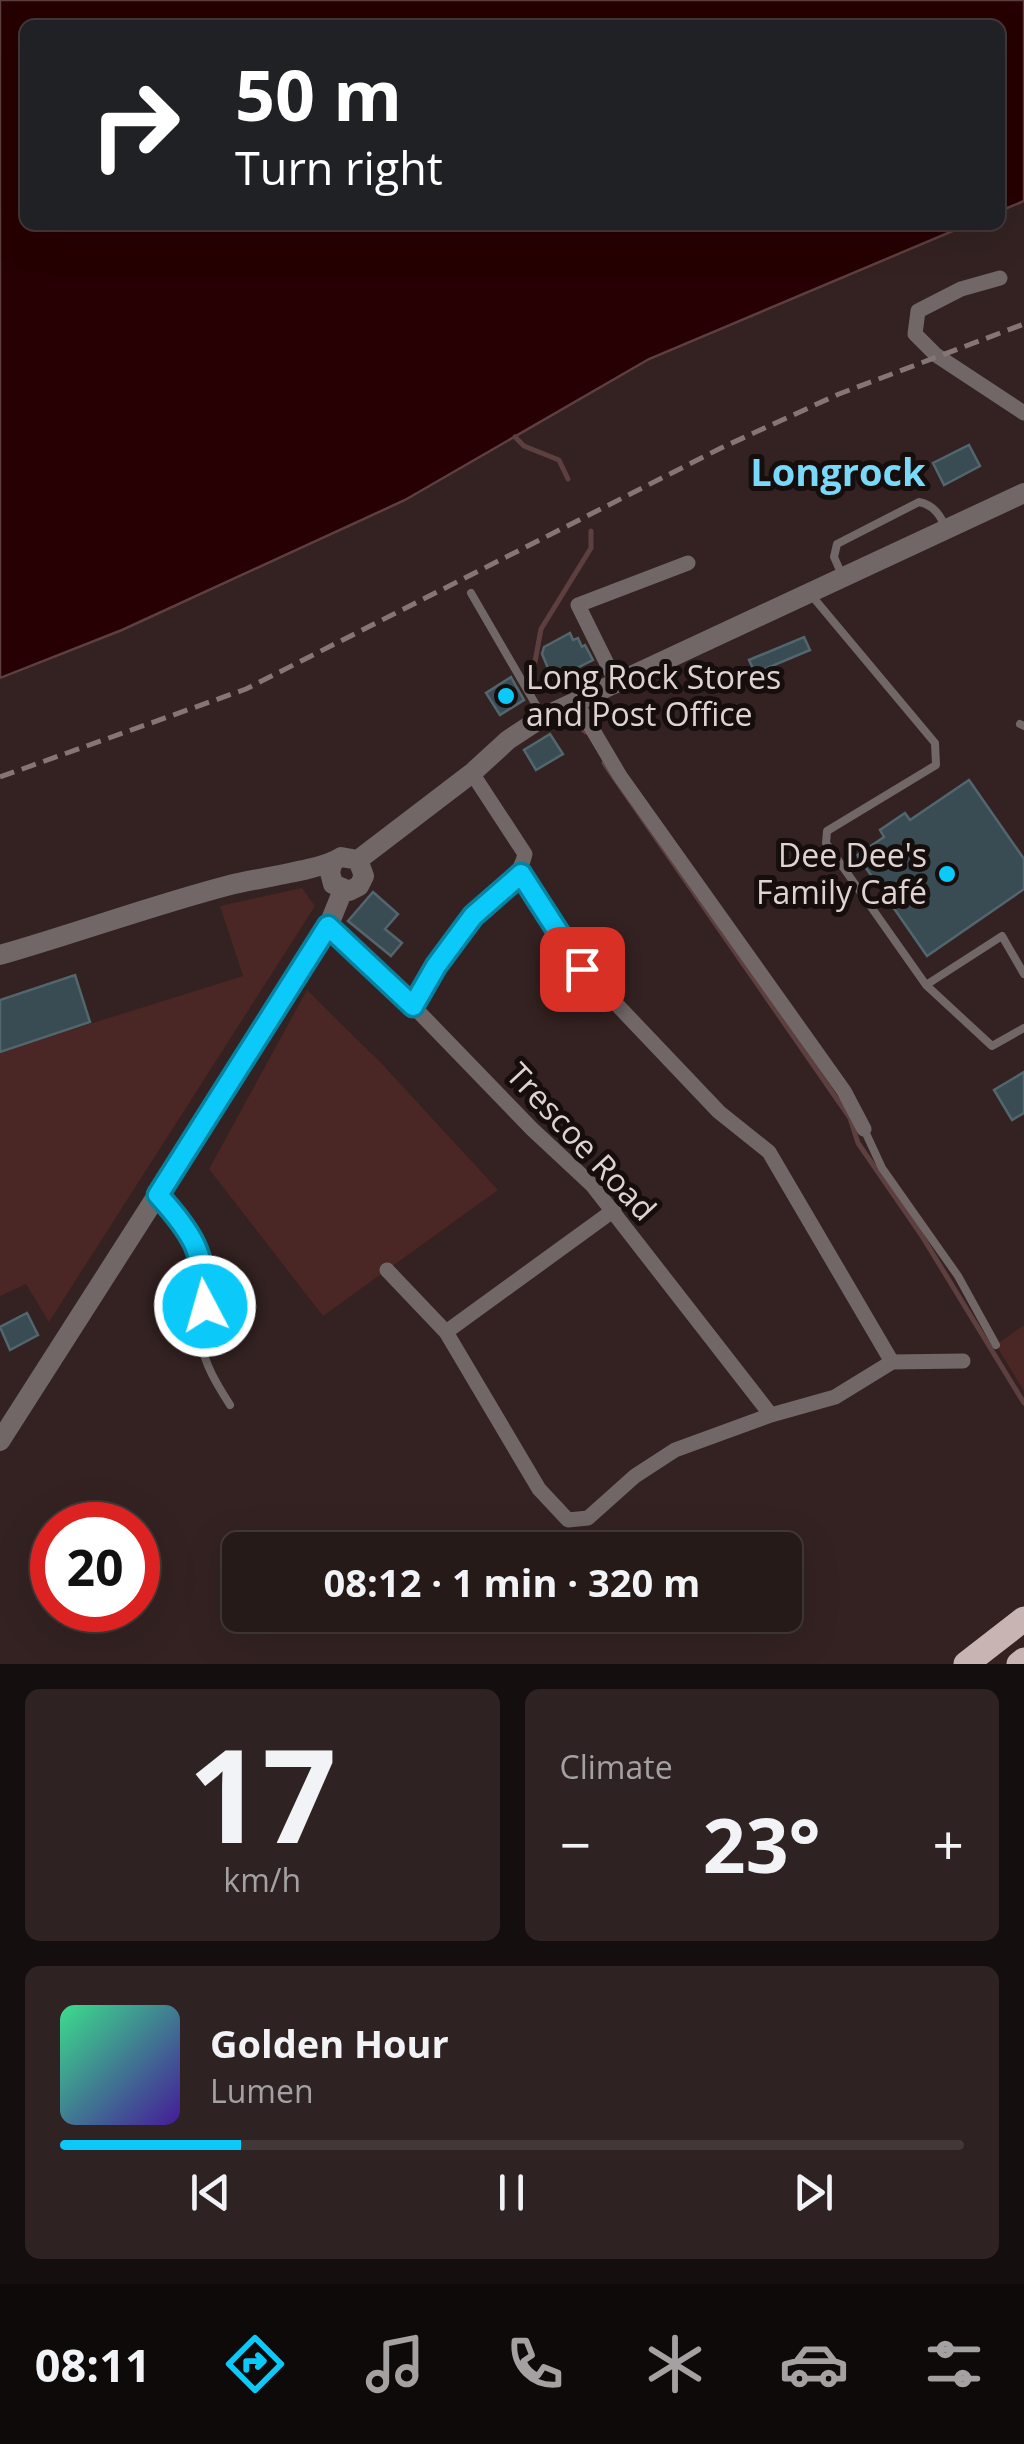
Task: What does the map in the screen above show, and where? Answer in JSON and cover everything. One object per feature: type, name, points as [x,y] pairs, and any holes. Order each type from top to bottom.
[{"type":"highway","points":[[966,1664],[1024,1619]]},
{"type":"street","points":[[1000,278],[961,289],[918,311],[915,334],[936,355],[1024,413]]},
{"type":"street","points":[[0,955],[228,886],[332,864],[341,857],[358,860],[472,773],[508,740],[544,717],[1024,493]]},
{"type":"street","points":[[616,682],[578,606],[688,563]]},
{"type":"street","points":[[575,700],[620,776],[844,1091],[864,1129]]},
{"type":"street","points":[[413,1006],[436,966],[473,916],[521,874],[526,854],[472,773]]},
{"type":"street","points":[[332,864],[330,878],[343,890],[354,890],[363,882],[364,870],[358,860]]},
{"type":"street","points":[[521,874],[582,969],[719,1112],[769,1152],[892,1362]]},
{"type":"street","points":[[0,1441],[328,926],[343,890]]},
{"type":"street","name":"Trescoe Road","points":[[328,926],[413,1006],[614,1210],[770,1415]]},
{"type":"street","points":[[446,1332],[614,1210]]},
{"type":"street","points":[[388,1270],[446,1332],[538,1490],[568,1520],[588,1518],[635,1476],[676,1450],[770,1415],[835,1397],[892,1362],[964,1361]]},
{"type":"lane","points":[[843,576],[834,557],[838,544],[919,502],[928,504],[942,518],[946,529]]},
{"type":"lane","points":[[808,592],[936,743],[936,765],[828,831],[826,843],[926,985],[992,1046],[1024,1028]]},
{"type":"lane","points":[[471,593],[544,717]]},
{"type":"lane","points":[[926,985],[1002,936],[1024,974]]},
{"type":"lane","points":[[864,1129],[882,1168],[958,1276],[996,1345]]},
{"type":"lane","points":[[158,1195],[184,1224],[199,1253],[206,1288],[202,1346],[216,1383],[230,1405]]},
{"type":"shaded area","points":[[0,0],[1024,0],[1024,201],[1005,209],[1005,20],[20,20],[20,230],[955,230],[649,359],[405,500],[122,630],[0,678]]},
{"type":"shaded area","points":[[302,888],[315,906],[49,1322],[26,1284],[0,1296],[0,1052],[243,976],[220,906]]},
{"type":"shaded area","points":[[307,990],[383,1065],[498,1190],[323,1316],[209,1169]]},
{"type":"shaded area","points":[[1024,1325],[1024,1391],[996,1345]]},
{"type":"building","points":[[969,445],[980,466],[944,485],[933,463]]},
{"type":"building","points":[[570,633],[573,640],[578,638],[582,647],[585,645],[593,660],[553,680],[542,654],[544,647]]},
{"type":"building","points":[[804,637],[810,650],[755,673],[749,660]]},
{"type":"building","name":"Long Rock Stores and Post Office","points":[[511,677],[524,700],[500,715],[486,693]]},
{"type":"building","points":[[550,734],[563,754],[536,770],[524,750]]},
{"type":"building","name":"Dee Dee's Family Café","points":[[969,780],[1024,859],[1024,889],[927,956],[857,855],[884,837],[880,830],[905,813],[910,820]]},
{"type":"building","points":[[373,892],[398,914],[385,929],[402,943],[391,956],[348,921]]},
{"type":"building","points":[[75,975],[90,1022],[0,1052],[0,1000]]},
{"type":"building","points":[[1024,1072],[1024,1113],[1012,1120],[994,1090]]},
{"type":"building","points":[[27,1313],[38,1335],[10,1350],[0,1327]]},
{"type":"waterway","points":[[515,437],[524,446],[559,460],[568,479]]},
{"type":"waterway","points":[[534,667],[541,629],[591,548],[591,531]]},
{"type":"waterway","points":[[570,720],[586,732]]},
{"type":"waterway","points":[[604,763],[850,1118],[858,1143],[922,1236],[1024,1403]]},
{"type":"railway","points":[[0,777],[246,689],[721,448],[839,394],[1024,324]]},
{"type":"place","name":"Long Rock Stores and Post Office","points":[[506,696]]},
{"type":"place","name":"Dee Dee's Family Café","points":[[947,874]]},
{"type":"district","name":"Longrock","points":[[838,473]]},
{"type":"route","points":[[205,1306],[204,1271],[193,1237],[158,1195],[328,926],[413,1006],[436,966],[473,916],[521,874],[582,969]]}]
